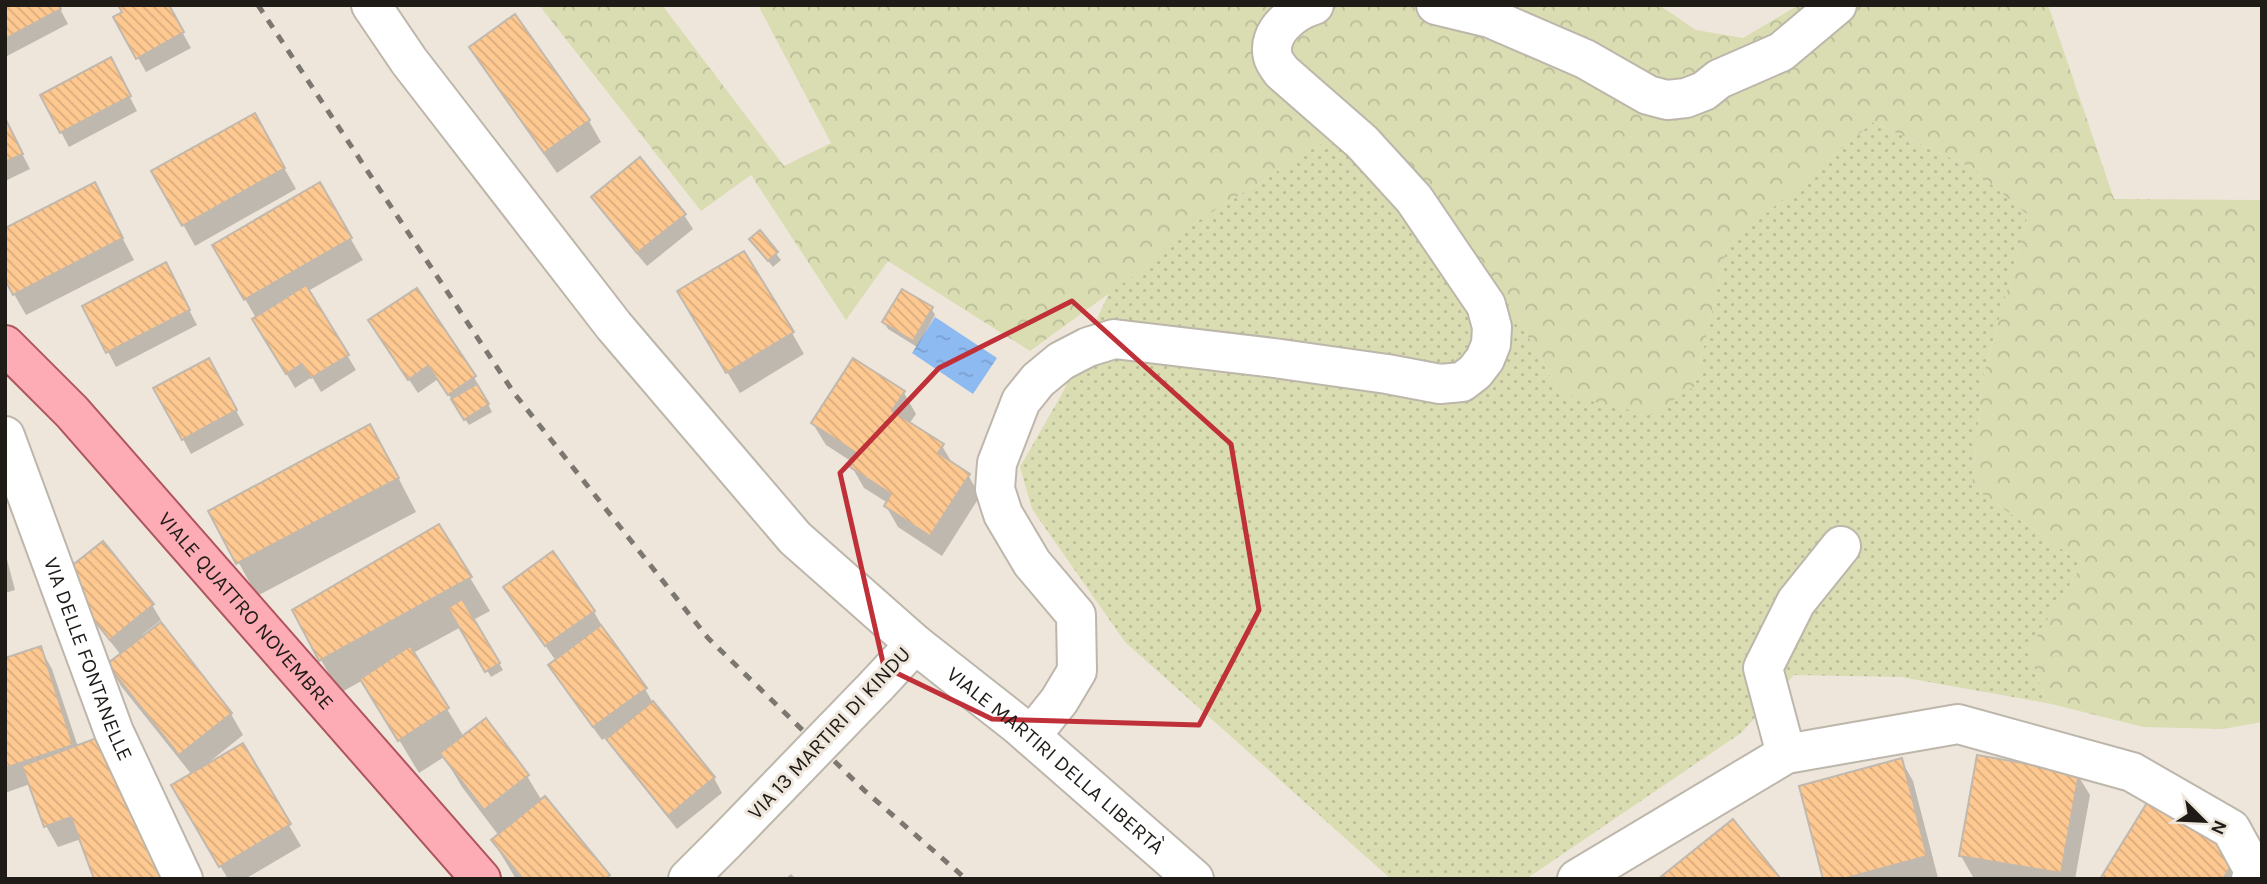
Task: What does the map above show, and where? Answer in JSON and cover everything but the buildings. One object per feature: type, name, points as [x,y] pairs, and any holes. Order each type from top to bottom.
[{"type":"main road","name":"VIALE QUATTRO NOVEMBRE","points":[[5,345],[72,412],[481,879]]},
{"type":"street","name":"VIA 13 MARTIRI DI KINDU","points":[[372,5],[409,61],[614,326],[710,439],[795,538],[915,644],[688,879]]},
{"type":"street","points":[[1031,736],[1059,701],[1077,671],[1076,615],[1032,563],[1003,514],[995,489],[997,463],[1021,401],[1038,380],[1061,361],[1088,347],[1114,339],[1299,362],[1440,384],[1462,382],[1475,372],[1485,359],[1491,344],[1492,327],[1486,305],[1414,200],[1362,142],[1282,72],[1273,57],[1273,43],[1286,20],[1314,5]]},
{"type":"street","points":[[1436,5],[1490,18],[1585,60],[1648,95],[1667,100],[1686,98],[1704,91],[1718,79],[1781,52],[1837,5]]},
{"type":"street","name":"VIA DELLE FONTANELLE","points":[[5,436],[114,732],[183,879]]},
{"type":"street","points":[[1786,754],[1763,668],[1796,602],[1842,546]]},
{"type":"street","name":"VIALE MARTIRI DELLA LIBERTÀ","points":[[915,644],[969,684],[1031,736],[1194,879]]},
{"type":"street","points":[[1577,879],[1786,754],[1958,724],[2132,772],[2231,830],[2255,873],[2250,879]]},
{"type":"highlighted area","points":[[1072,301],[1231,444],[1259,610],[1199,725],[992,719],[884,667],[840,473],[939,368]]},
{"type":"green space","points":[[539,5],[662,5],[784,166],[831,143],[758,5],[1659,5],[1696,30],[1743,38],[1795,7],[2048,5],[2114,199],[2262,200],[2262,722],[2223,729],[2143,727],[2047,703],[2028,650],[2083,564],[1972,487],[1982,381],[2028,215],[1972,168],[1873,122],[1727,247],[1695,386],[1651,415],[1560,394],[1519,320],[1446,209],[1333,136],[1198,221],[1133,276],[1030,351],[888,261],[846,320],[751,175],[701,211]]},
{"type":"green space","points":[[1873,122],[1972,168],[2028,215],[1982,381],[1972,487],[2083,564],[2028,650],[2047,703],[1901,677],[1794,675],[1741,733],[1526,879],[1391,879],[1125,642],[1032,509],[1020,467],[1063,392],[1109,293],[1198,221],[1333,136],[1446,209],[1519,320],[1560,394],[1695,386],[1727,247]]},
{"type":"water","points":[[935,317],[997,358],[973,394],[912,353]]},
{"type":"railway","points":[[258,5],[514,393],[708,638],[865,791],[966,879]]}]
